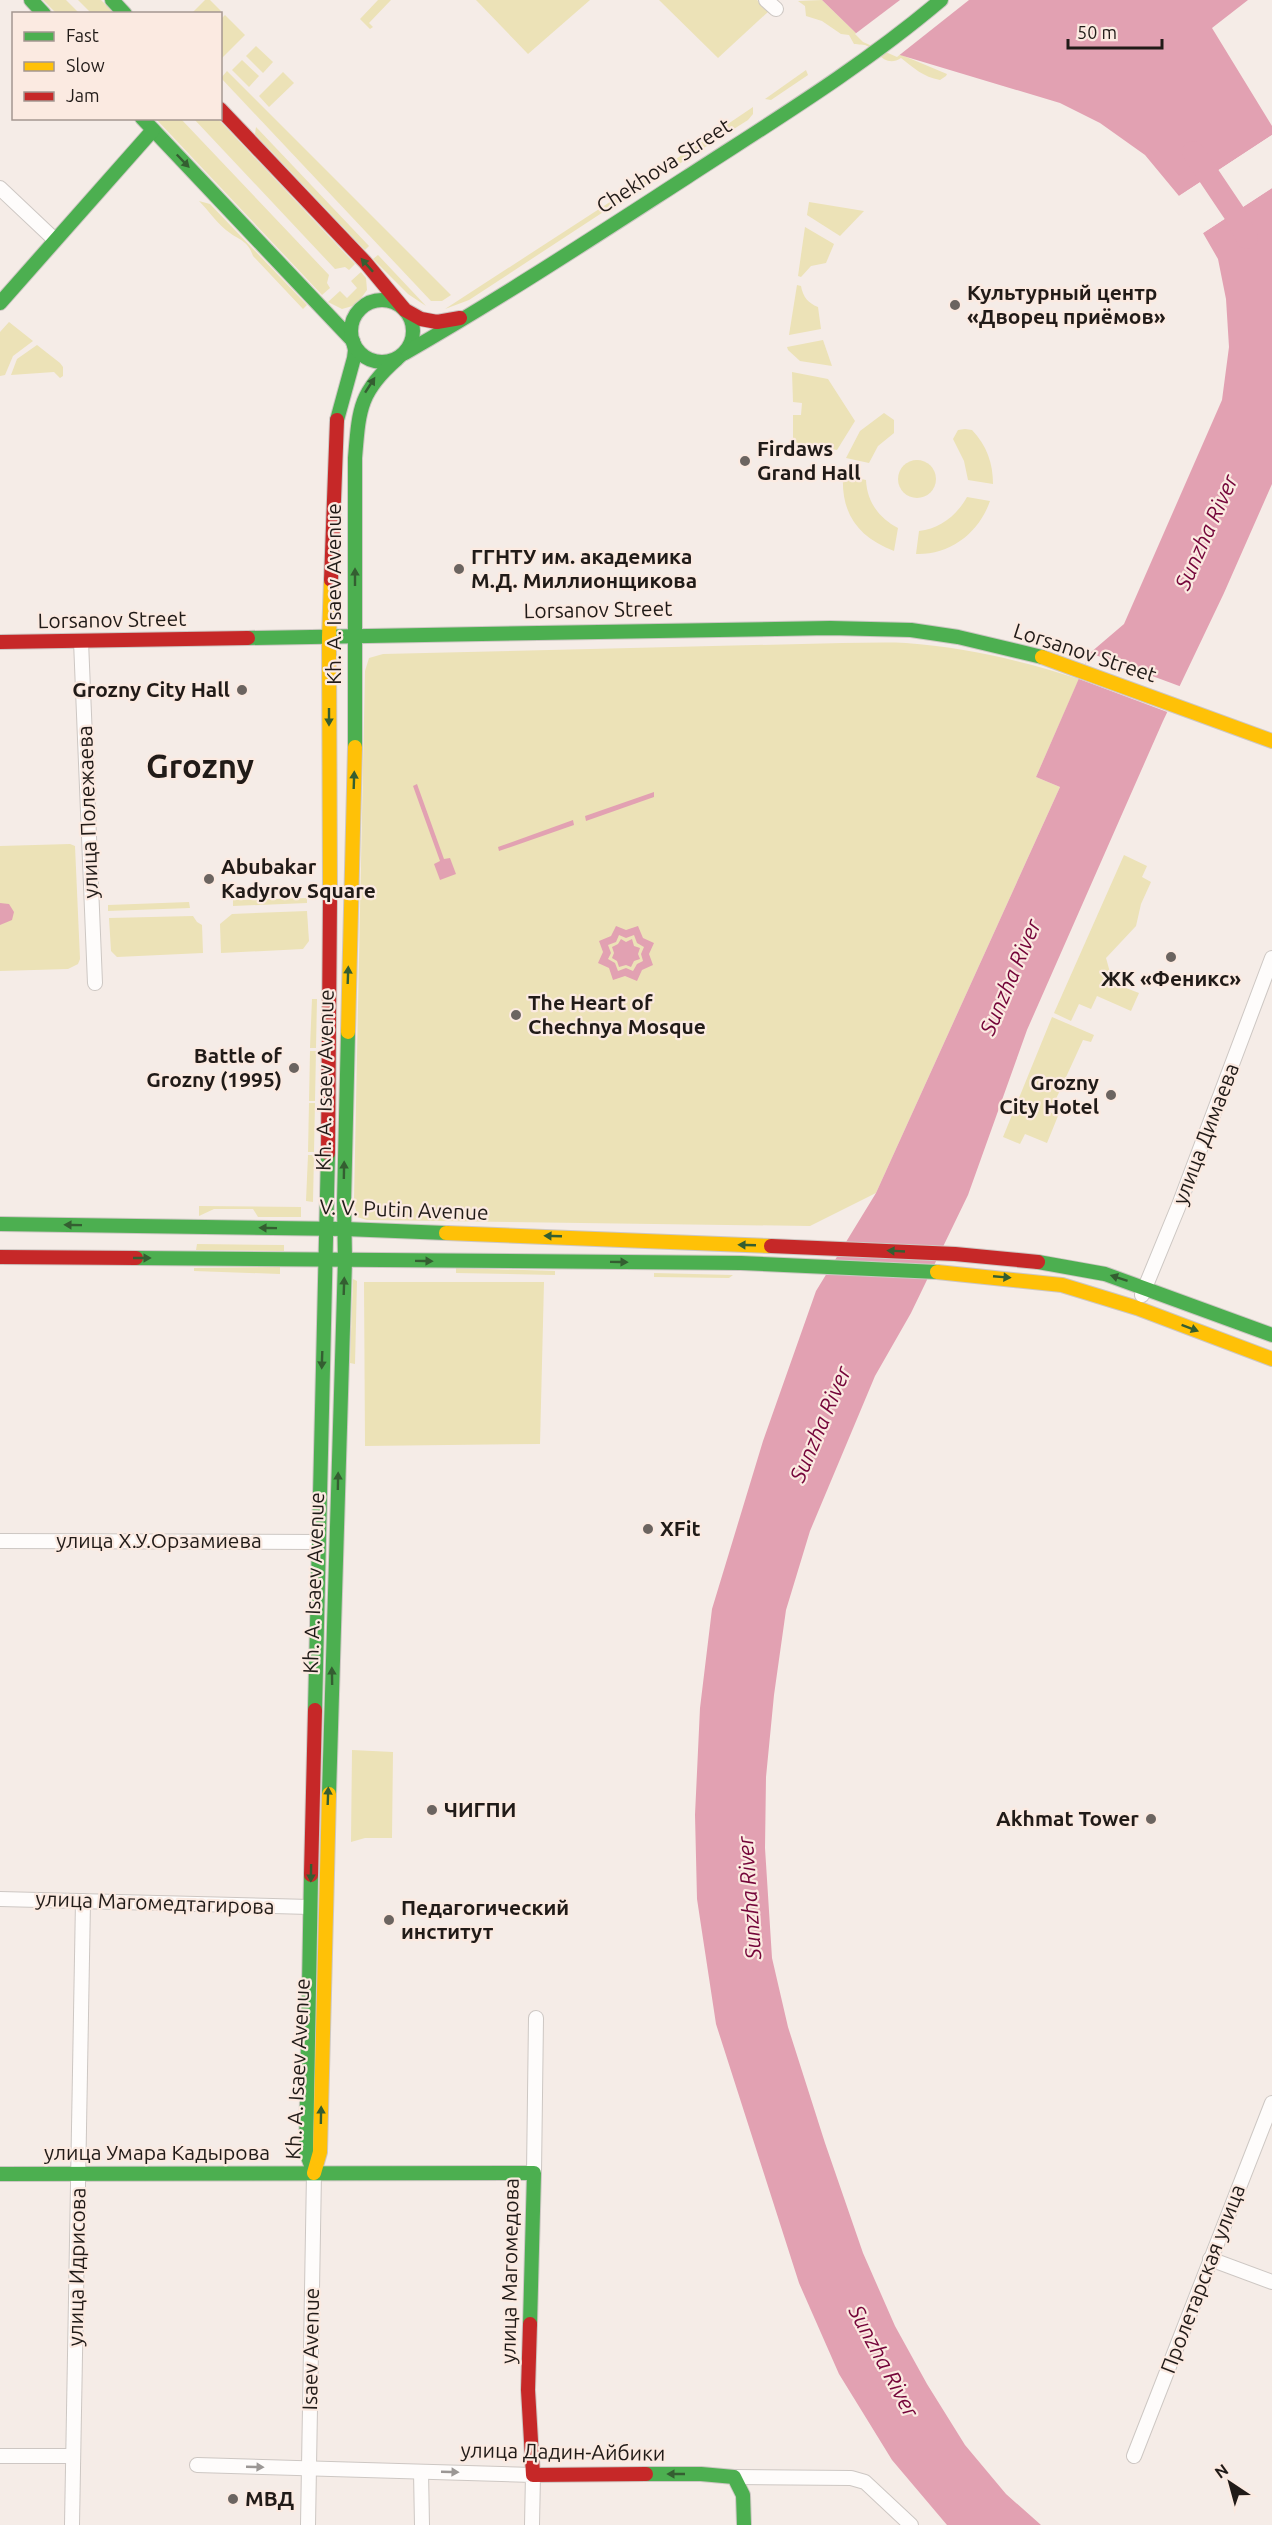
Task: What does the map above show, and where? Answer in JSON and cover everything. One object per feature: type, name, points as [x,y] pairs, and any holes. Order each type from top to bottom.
[{"type":"main road","points":[[31,0],[42,12]]},
{"type":"main road","name":"Chekhova Street","points":[[476,312],[775,120],[873,52],[942,0]]},
{"type":"main road","points":[[144,120],[330,315],[364,356],[372,360],[388,362],[401,356],[413,336],[413,326],[405,310],[365,262],[222,111]]},
{"type":"main road","points":[[0,303],[153,130]]},
{"type":"main road","points":[[354,345],[351,333],[352,323],[362,308],[370,303],[388,300],[421,318],[437,322],[453,320],[476,312]]},
{"type":"main road","name":"Kh. A. Isaev Avenue","points":[[314,2173],[320,2152],[345,1260],[355,636],[355,458],[359,411],[371,381],[401,356],[476,312]]},
{"type":"main road","name":"Kh. A. Isaev Avenue","points":[[314,2173],[306,2152],[330,977],[329,637],[336,444],[340,402],[356,359],[354,345]]},
{"type":"main road","name":"Lorsanov Street","points":[[0,642],[830,628],[911,630],[958,637],[1023,652],[1272,741]]},
{"type":"main road","name":"V. V. Putin Avenue","points":[[0,1224],[326,1228],[955,1254],[1050,1263],[1105,1274],[1272,1335]]},
{"type":"main road","points":[[0,1257],[798,1265],[944,1272],[1062,1285],[1137,1308],[1272,1359]]},
{"type":"main road","points":[[318,1542],[337,1542]]},
{"type":"main road","name":"улица Умара Кадырова","points":[[0,2174],[534,2173]]},
{"type":"main road","name":"улица Магомедова","points":[[533,2475],[528,2390],[534,2173]]},
{"type":"main road","name":"улица Дадин-Айбики","points":[[533,2475],[700,2474],[734,2476]]},
{"type":"main road","points":[[734,2476],[743,2495],[744,2525]]},
{"type":"street","points":[[0,188],[55,240]]},
{"type":"street","name":"улица Полежаева","points":[[81,641],[95,983]]},
{"type":"street","name":"улица Димаева","points":[[1137,1308],[1179,1205],[1272,958]]},
{"type":"street","name":"улица Х.У.Орзамиева","points":[[0,1541],[318,1542]]},
{"type":"street","name":"улица Магомедтагирова","points":[[0,1899],[310,1907]]},
{"type":"street","name":"улица Идрисова","points":[[72,2525],[83,1901]]},
{"type":"street","name":"улица Магомедова","points":[[534,2173],[537,2018]]},
{"type":"street","name":"Пролетарская улица","points":[[1134,2456],[1272,2103]]},
{"type":"street","name":"Isaev Avenue","points":[[308,2525],[314,2173]]},
{"type":"street","points":[[1210,2259],[1272,2282]]},
{"type":"street","points":[[0,2456],[73,2456]]},
{"type":"street","name":"улица Дадин-Айбики","points":[[196,2465],[533,2475]]},
{"type":"street","points":[[421,2472],[422,2525]]},
{"type":"street","name":"улица Магомедова","points":[[531,2525],[533,2475]]},
{"type":"street","name":"улица Дадин-Айбики","points":[[734,2476],[851,2478],[865,2482],[911,2525]]},
{"type":"shaded area","points":[[43,0],[66,0],[78,12],[55,12]]},
{"type":"shaded area","points":[[78,0],[101,0],[113,12],[90,12]]},
{"type":"shaded area","points":[[205,0],[210,0],[221,11],[220,12],[193,12]]},
{"type":"shaded area","points":[[378,0],[391,0],[369,23],[373,27],[370,29],[360,19]]},
{"type":"shaded area","points":[[476,0],[590,0],[528,54]]},
{"type":"shaded area","points":[[659,0],[757,0],[769,11],[718,58]]},
{"type":"shaded area","points":[[822,0],[861,38],[947,74],[946,76],[940,80],[929,77],[901,58],[895,61],[885,60],[869,47],[854,44],[849,35],[841,34],[822,21],[806,16],[805,6],[798,1]]},
{"type":"shaded area","points":[[225,15],[245,35],[222,58],[222,18]]},
{"type":"shaded area","points":[[256,46],[273,62],[263,73],[246,56]]},
{"type":"shaded area","points":[[242,60],[259,76],[249,87],[232,70]]},
{"type":"shaded area","points":[[806,70],[808,75],[771,100],[765,99]]},
{"type":"shaded area","points":[[227,71],[451,295],[442,301],[431,301],[222,77]]},
{"type":"shaded area","points":[[283,72],[294,83],[269,107],[259,96]]},
{"type":"shaded area","points":[[753,107],[753,114],[748,120],[718,139],[713,134]]},
{"type":"shaded area","points":[[157,120],[182,120],[329,275],[327,283],[330,288],[322,295]]},
{"type":"shaded area","points":[[195,120],[219,120],[355,264],[349,270],[345,267],[335,269]]},
{"type":"shaded area","points":[[256,127],[369,246],[365,250],[255,134]]},
{"type":"shaded area","points":[[705,140],[710,144],[670,170],[659,170]]},
{"type":"shaded area","points":[[650,176],[646,184],[469,300],[445,309]]},
{"type":"shaded area","points":[[199,201],[210,204],[307,305],[303,309],[253,256],[246,244],[222,226]]},
{"type":"shaded area","points":[[809,202],[864,211],[840,236],[807,215]]},
{"type":"shaded area","points":[[805,227],[834,244],[826,263],[811,266],[801,277],[798,276]]},
{"type":"shaded area","points":[[378,255],[426,306],[408,294],[373,259]]},
{"type":"shaded area","points":[[361,272],[366,278],[367,290],[356,305],[342,309],[328,302],[340,291],[347,298],[357,288],[351,281]]},
{"type":"shaded area","points":[[797,285],[801,286],[809,301],[818,307],[821,329],[789,335]]},
{"type":"shaded area","points":[[9,322],[33,341],[13,356],[5,375],[0,376],[0,332]]},
{"type":"shaded area","points":[[823,340],[832,366],[800,361],[787,347]]},
{"type":"shaded area","points":[[37,345],[60,363],[63,367],[63,376],[60,378],[54,372],[11,375],[17,359]]},
{"type":"shaded area","points":[[792,372],[828,379],[855,421],[837,450],[793,442],[793,415],[801,415],[802,403],[793,402]]},
{"type":"shaded area","points":[[884,413],[894,420],[894,433],[878,446],[869,463],[846,458],[860,431]]},
{"type":"shaded area","points":[[958,430],[972,430],[985,449],[992,469],[993,484],[968,480],[964,461],[953,439]]},
{"type":"shaded area","points":[[917,460],[930,466],[936,479],[930,492],[917,498],[904,492],[898,479],[904,466]]},
{"type":"shaded area","points":[[843,475],[866,480],[875,508],[898,528],[894,551],[871,539],[854,522],[845,501]]},
{"type":"shaded area","points":[[967,497],[990,501],[979,523],[971,532],[962,540],[940,551],[916,554],[919,531],[927,530],[947,520]]},
{"type":"shaded area","points":[[906,643],[972,651],[1037,666],[1079,679],[1036,777],[1060,787],[876,1193],[810,1226],[367,1220],[357,1217],[354,1200],[365,671],[369,658],[383,654]]},
{"type":"shaded area","points":[[70,844],[75,846],[80,959],[78,964],[68,969],[0,971],[0,846]]},
{"type":"shaded area","points":[[1124,855],[1147,866],[1142,877],[1151,882],[1141,904],[1136,926],[1106,958],[1113,983],[1139,993],[1131,1011],[1097,996],[1091,1009],[1079,1004],[1071,1021],[1054,1013]]},
{"type":"shaded area","points":[[307,898],[307,903],[233,906],[233,900]]},
{"type":"shaded area","points":[[189,902],[190,908],[108,911],[108,905]]},
{"type":"shaded area","points":[[307,911],[309,941],[303,949],[221,953],[220,924],[232,914]]},
{"type":"shaded area","points":[[193,916],[202,925],[203,953],[117,957],[111,951],[109,918]]},
{"type":"shaded area","points":[[312,999],[317,999],[316,1048],[310,1048]]},
{"type":"shaded area","points":[[1052,1017],[1094,1035],[1091,1042],[1083,1040],[1050,1112],[1058,1116],[1047,1143],[1025,1134],[1020,1144],[1003,1137]]},
{"type":"shaded area","points":[[310,1051],[316,1051],[315,1101],[309,1101]]},
{"type":"shaded area","points":[[309,1103],[315,1103],[314,1152],[308,1152]]},
{"type":"shaded area","points":[[308,1155],[314,1155],[313,1202],[306,1201]]},
{"type":"shaded area","points":[[199,1206],[301,1207],[301,1217],[258,1217],[253,1209],[214,1209],[199,1216]]},
{"type":"shaded area","points":[[197,1244],[284,1245],[284,1251],[196,1250]]},
{"type":"shaded area","points":[[280,1267],[280,1274],[194,1271],[194,1268]]},
{"type":"shaded area","points":[[456,1268],[555,1271],[555,1275],[456,1273]]},
{"type":"shaded area","points":[[654,1273],[733,1275],[729,1278],[654,1277]]},
{"type":"shaded area","points":[[353,1279],[357,1281],[355,1364],[350,1363]]},
{"type":"shaded area","points":[[364,1282],[544,1282],[540,1444],[365,1446]]},
{"type":"shaded area","points":[[352,1750],[393,1752],[392,1838],[365,1838],[351,1842]]},
{"type":"water","points":[[822,0],[1248,0],[1212,28],[1272,126],[1272,135],[1179,196],[1145,155],[1100,123],[1060,103],[900,55],[861,38]]},
{"type":"water","name":"Sunzha River","points":[[1272,188],[1272,484],[1224,593],[1163,721],[1027,1030],[968,1195],[911,1313],[875,1376],[810,1531],[786,1610],[774,1695],[766,1777],[765,1848],[772,1958],[788,2027],[825,2143],[863,2253],[895,2326],[927,2384],[965,2445],[1006,2494],[1041,2525],[947,2525],[892,2460],[839,2374],[799,2283],[716,2024],[697,1899],[695,1815],[700,1708],[712,1609],[763,1441],[816,1291],[876,1193],[1060,787],[1036,777],[1090,653],[1124,624],[1222,400],[1229,347],[1226,299],[1218,259],[1203,233]]},
{"type":"water","points":[[417,784],[444,859],[450,858],[456,874],[440,880],[434,864],[440,861],[413,786]]},
{"type":"water","points":[[654,792],[654,797],[586,821],[585,816]]},
{"type":"water","points":[[573,820],[574,825],[499,851],[498,847]]},
{"type":"water","points":[[0,903],[9,904],[14,912],[12,920],[0,925]]},
{"type":"water","points":[[616,926],[626,930],[638,926],[643,938],[654,943],[649,954],[653,965],[642,970],[637,981],[625,976],[613,980],[609,968],[598,963],[603,952],[599,941],[611,936]],"holes":[[[619,935],[626,938],[634,935],[637,943],[644,947],[641,954],[643,961],[637,964],[633,971],[626,968],[618,971],[615,963],[608,959],[611,953],[608,945],[616,942]]]},
{"type":"water","points":[[621,939],[626,942],[632,939],[634,946],[640,948],[638,954],[640,959],[634,961],[631,967],[626,965],[619,967],[617,961],[612,958],[614,953],[612,947]]},
{"type":"pier","points":[[900,0],[969,0],[897,57],[863,42],[855,34]]},
{"type":"pier","points":[[1272,135],[1272,138],[1181,198],[1179,196]]},
{"type":"pier","points":[[1272,185],[1272,188],[1203,233],[1202,230]]},
{"type":"pier","points":[[1090,653],[1182,687],[1170,713],[1079,679]]},
{"type":"waterway","points":[[1193,152],[1234,213],[1247,238]]},
{"type":"traffic: fast","points":[[31,0],[42,12]]},
{"type":"traffic: fast","points":[[112,0],[123,12]]},
{"type":"traffic: fast","points":[[405,353],[547,267],[784,114],[849,71],[941,0]]},
{"type":"traffic: fast","points":[[144,120],[353,341],[354,358],[337,420]]},
{"type":"traffic: fast","points":[[0,303],[153,130]]},
{"type":"traffic: fast","points":[[382,300],[394,302],[404,309],[411,319],[413,331],[411,343],[404,353],[394,360],[382,362],[370,360],[360,353],[353,343],[351,331],[353,319],[360,309],[370,302],[382,300]]},
{"type":"traffic: fast","points":[[355,747],[355,458],[358,427],[368,392],[384,371],[397,359]]},
{"type":"traffic: fast","points":[[248,638],[830,628],[911,630],[958,637],[1042,657]]},
{"type":"traffic: fast","points":[[329,1794],[345,1260],[348,1032]]},
{"type":"traffic: fast","points":[[315,1710],[328,1153]]},
{"type":"traffic: fast","points":[[0,1224],[345,1229],[446,1233]]},
{"type":"traffic: fast","points":[[136,1258],[741,1263],[937,1272]]},
{"type":"traffic: fast","points":[[1038,1262],[1105,1274],[1272,1335]]},
{"type":"traffic: fast","points":[[311,1875],[306,2152],[314,2173]]},
{"type":"traffic: fast","points":[[0,2174],[534,2173],[530,2324]]},
{"type":"traffic: fast","points":[[646,2474],[701,2474],[734,2477],[743,2495],[744,2525]]},
{"type":"traffic: slow","points":[[330,896],[329,637],[331,580]]},
{"type":"traffic: slow","points":[[1042,657],[1272,741]]},
{"type":"traffic: slow","points":[[348,1032],[355,747]]},
{"type":"traffic: slow","points":[[446,1233],[771,1246]]},
{"type":"traffic: slow","points":[[937,1272],[1062,1285],[1137,1308],[1272,1359]]},
{"type":"traffic: slow","points":[[314,2173],[320,2152],[329,1794]]},
{"type":"traffic: jam","points":[[222,111],[365,262],[405,310],[421,319],[437,322],[460,318]]},
{"type":"traffic: jam","points":[[331,580],[337,420]]},
{"type":"traffic: jam","points":[[0,642],[248,638]]},
{"type":"traffic: jam","points":[[328,1153],[330,896]]},
{"type":"traffic: jam","points":[[771,1246],[955,1254],[1038,1262]]},
{"type":"traffic: jam","points":[[0,1257],[136,1258]]},
{"type":"traffic: jam","points":[[311,1875],[315,1710]]},
{"type":"traffic: jam","points":[[530,2324],[528,2390],[533,2475],[646,2474]]},
{"type":"place","name":"Культурный центр «Дворец приёмов»","points":[[955,305]]},
{"type":"place","name":"Firdaws Grand Hall","points":[[745,461]]},
{"type":"place","name":"ГГНТУ им. академика М.Д. Миллионщикова","points":[[459,569]]},
{"type":"place","name":"Grozny City Hall","points":[[242,690]]},
{"type":"place","name":"Abubakar Kadyrov Square","points":[[209,879]]},
{"type":"place","name":"ЖК «Феникс»","points":[[1171,957]]},
{"type":"place","name":"The Heart of Chechnya Mosque","points":[[516,1015]]},
{"type":"place","name":"Battle of Grozny (1995)","points":[[294,1068]]},
{"type":"place","name":"Grozny City Hotel","points":[[1111,1095]]},
{"type":"place","name":"XFit","points":[[648,1529]]},
{"type":"place","name":"ЧИГПИ","points":[[432,1810]]},
{"type":"place","name":"Akhmat Tower","points":[[1151,1819]]},
{"type":"place","name":"Педагогический институт","points":[[389,1920]]},
{"type":"place","name":"МВД","points":[[233,2499]]},
{"type":"district","name":"Grozny","points":[[200,766]]}]
